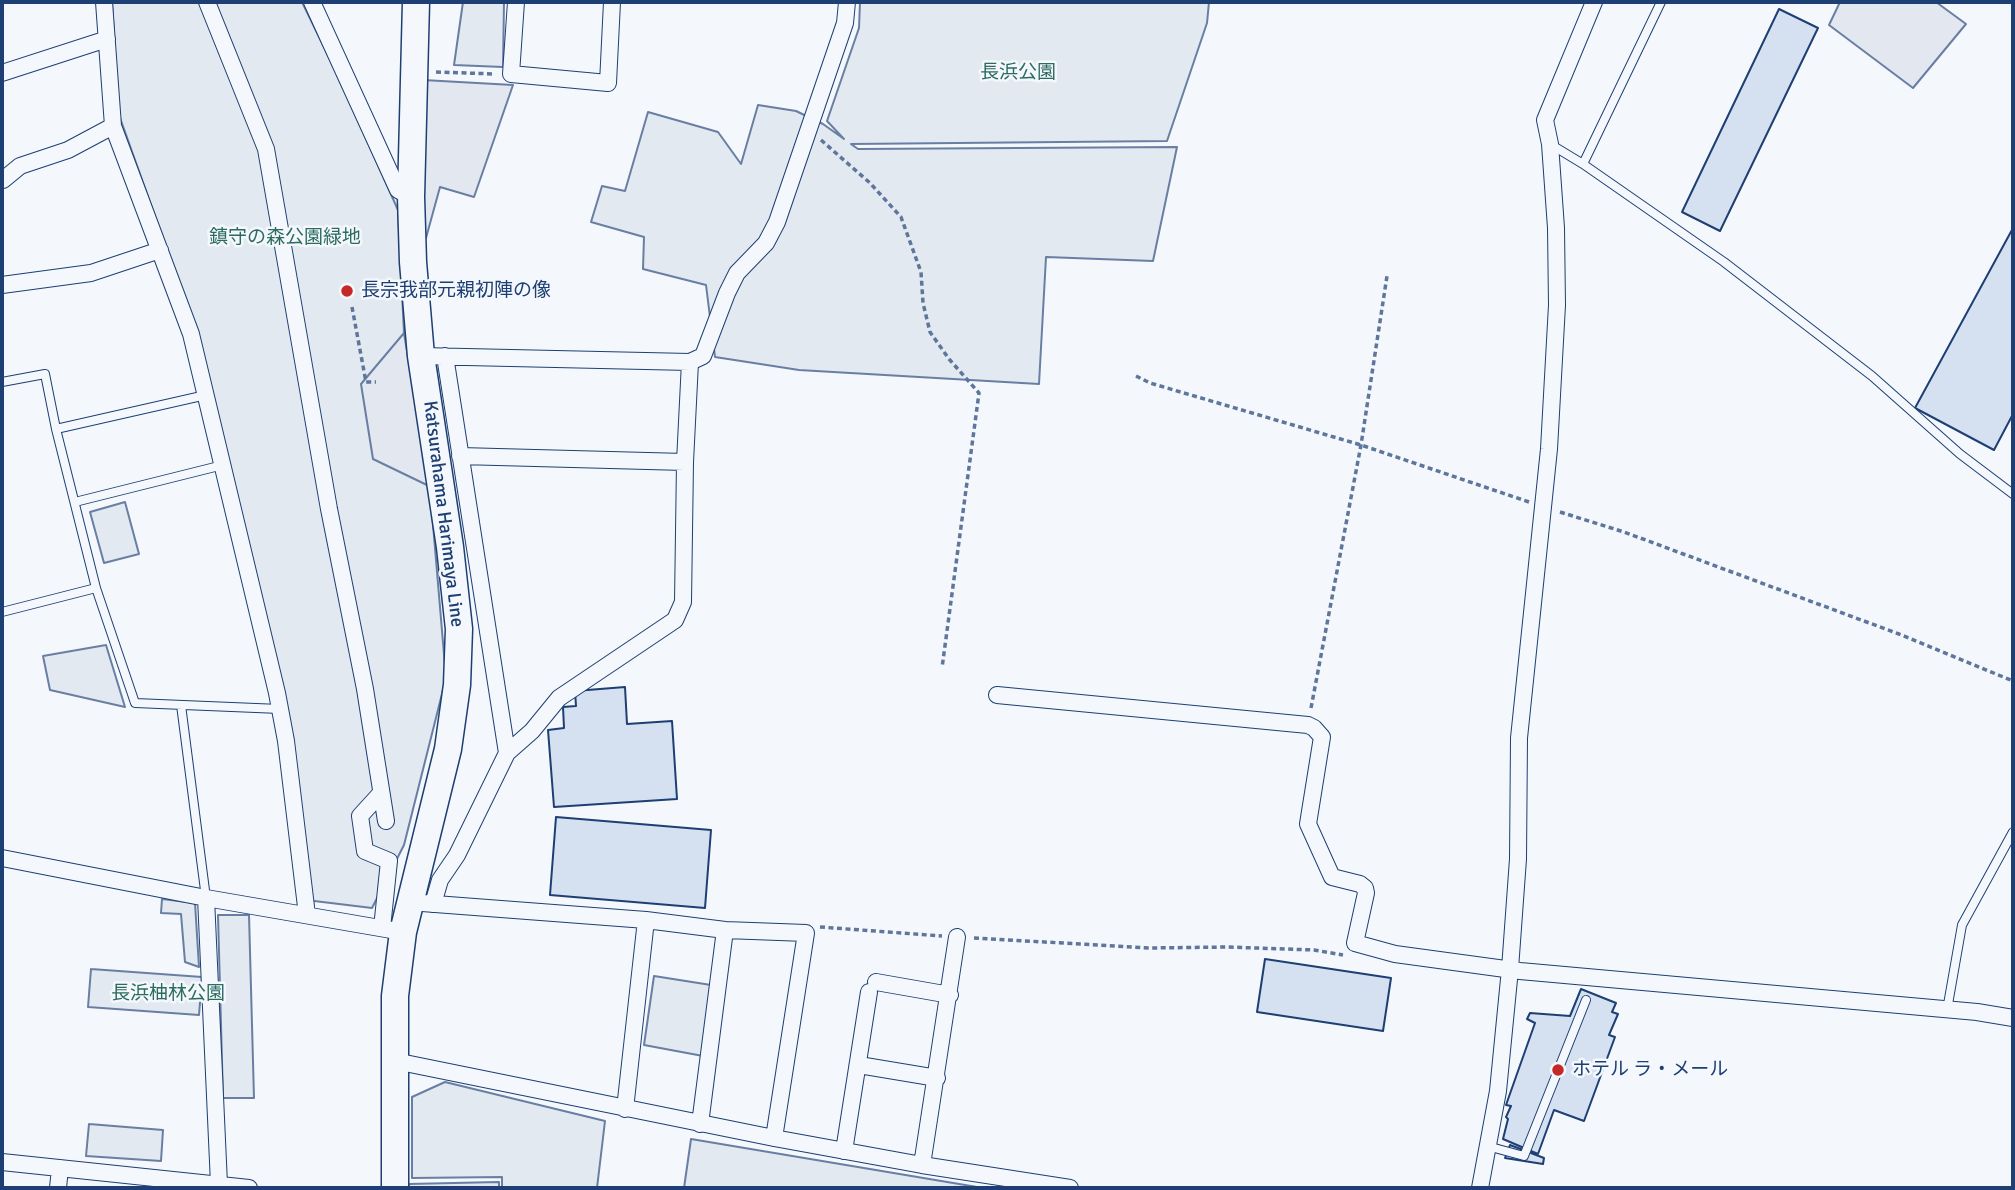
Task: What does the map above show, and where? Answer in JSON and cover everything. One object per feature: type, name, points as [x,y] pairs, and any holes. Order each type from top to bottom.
[{"type":"main road","name":"Katsurahama Harimaya Line","points":[[395,1188],[395,996],[392,930],[421,903],[457,685],[459,629],[433,356],[413,262],[411,197],[416,2]]},
{"type":"street","points":[[104,2],[113,126],[191,334],[280,709],[307,915]]},
{"type":"street","points":[[207,2],[266,149],[329,509],[365,689],[386,821]]},
{"type":"street","points":[[312,2],[398,190],[411,197]]},
{"type":"street","points":[[516,2],[511,74],[608,83],[612,2]]},
{"type":"street","points":[[507,753],[460,456],[433,356],[690,362],[703,356],[737,273],[766,243],[777,222],[845,23],[847,2]]},
{"type":"street","points":[[1480,1188],[1498,1091],[1510,969],[1518,859],[1519,738],[1543,506],[1557,305],[1556,228],[1550,144],[1545,120],[1594,2]]},
{"type":"street","points":[[2,73],[97,40],[107,39]]},
{"type":"street","points":[[3,180],[20,166],[68,150],[113,126]]},
{"type":"street","points":[[2,285],[91,273],[160,250]]},
{"type":"street","points":[[421,903],[457,855],[507,753],[532,731],[559,698],[675,620],[683,602],[690,362]]},
{"type":"street","points":[[460,456],[685,462]]},
{"type":"street","points":[[997,695],[1307,725],[1319,732],[1322,737],[1308,824],[1332,877],[1360,884],[1365,888],[1355,943],[1395,954],[1510,969],[1642,984],[1977,1012],[2013,1018]]},
{"type":"street","points":[[2,858],[205,898],[392,930],[389,861],[365,851],[359,816],[381,793]]},
{"type":"street","points":[[205,898],[219,1184]]},
{"type":"street","points":[[421,903],[646,920],[725,930],[806,933],[774,1139]]},
{"type":"street","points":[[625,1109],[646,920]]},
{"type":"street","points":[[700,1124],[725,930]]},
{"type":"street","points":[[922,1165],[957,937]]},
{"type":"street","points":[[844,1151],[873,987],[950,995]]},
{"type":"street","points":[[395,1062],[774,1139],[1070,1188]]},
{"type":"street","points":[[865,1066],[937,1078]]},
{"type":"street","points":[[2,1162],[249,1188]]},
{"type":"street","points":[[58,1188],[60,1168]]},
{"type":"lane","points":[[1583,164],[1661,2]]},
{"type":"lane","points":[[1550,144],[1724,262],[1872,376],[1960,454],[2013,494]]},
{"type":"lane","points":[[2,382],[45,374],[96,588],[135,703],[280,709]]},
{"type":"lane","points":[[56,429],[206,395]]},
{"type":"lane","points":[[75,502],[223,465]]},
{"type":"lane","points":[[2,612],[96,588]]},
{"type":"lane","points":[[181,705],[205,898]]},
{"type":"lane","points":[[1947,1010],[1962,925],[2013,832]]},
{"type":"lane","points":[[1487,1146],[1524,1156],[1586,999]]},
{"type":"path","points":[[414,71],[511,74]]},
{"type":"path","points":[[809,129],[870,183],[901,217],[922,272],[922,303],[930,332],[979,393],[942,668]]},
{"type":"path","points":[[1307,725],[1361,445],[1387,276]]},
{"type":"path","points":[[352,307],[366,382],[376,382]]},
{"type":"path","points":[[1136,376],[1150,383],[1361,445],[1624,532],[1899,634],[2013,681]]},
{"type":"path","points":[[806,933],[814,927],[876,929],[957,937],[1150,948],[1314,950],[1344,955]]},
{"type":"green space","name":"鎮守の森公園緑地","points":[[112,2],[302,2],[398,210],[404,333],[430,489],[446,678],[404,845],[372,908],[306,900],[286,707],[197,334],[119,115]]},
{"type":"green space","points":[[463,2],[504,2],[503,67],[454,65]]},
{"type":"green space","name":"長浜公園","points":[[860,2],[1209,2],[1207,23],[1167,141],[851,144],[858,149],[1177,147],[1153,261],[1046,257],[1039,384],[799,370],[715,357],[706,285],[643,269],[644,237],[591,222],[602,186],[625,191],[648,112],[718,132],[741,164],[758,105],[796,111],[823,124],[844,139],[827,121],[859,28]]},
{"type":"green space","points":[[125,502],[139,554],[104,563],[90,512]]},
{"type":"green space","points":[[106,645],[125,707],[50,690],[43,656]]},
{"type":"green space","points":[[162,899],[195,903],[199,967],[185,962],[181,914],[161,913]]},
{"type":"green space","points":[[218,915],[249,915],[254,1098],[223,1098]]},
{"type":"green space","name":"長浜柚林公園","points":[[91,969],[202,977],[199,1015],[88,1007]]},
{"type":"green space","points":[[654,976],[711,985],[703,1056],[644,1045]]},
{"type":"green space","points":[[445,1082],[605,1121],[597,1188],[502,1188],[502,1177],[412,1178],[412,1097]]},
{"type":"green space","points":[[89,1124],[163,1130],[161,1161],[86,1156]]},
{"type":"green space","points":[[691,1139],[983,1188],[684,1188]]},
{"type":"shaded area","points":[[1840,2],[1936,2],[1966,24],[1913,88],[1829,25]]},
{"type":"shaded area","points":[[423,80],[513,85],[474,197],[440,187],[426,238],[423,237]]},
{"type":"shaded area","points":[[404,333],[429,486],[373,459],[361,384]]},
{"type":"shaded area","points":[[499,1182],[499,1188],[409,1188],[409,1184]]},
{"type":"building","points":[[1779,9],[1818,28],[1720,231],[1682,212]]},
{"type":"building","points":[[2013,228],[2013,414],[1994,450],[1915,408]]},
{"type":"building","points":[[625,687],[627,724],[672,721],[677,799],[554,807],[548,730],[564,728],[563,707],[576,706],[575,691]]},
{"type":"building","points":[[556,817],[711,830],[705,908],[550,895]]},
{"type":"building","points":[[1265,959],[1391,978],[1383,1031],[1257,1012]]},
{"type":"building","points":[[1581,989],[1616,1003],[1612,1012],[1618,1014],[1609,1035],[1615,1037],[1584,1121],[1554,1110],[1538,1154],[1503,1139],[1508,1119],[1506,1117],[1511,1106],[1506,1105],[1535,1023],[1527,1019],[1530,1013],[1570,1016]]},
{"type":"building","points":[[1510,1145],[1544,1158],[1543,1164],[1505,1158]]},
{"type":"place","name":"長宗我部元親初陣の像","points":[[347,291]]},
{"type":"place","name":"ホテル ラ・メール","points":[[1558,1070]]}]
